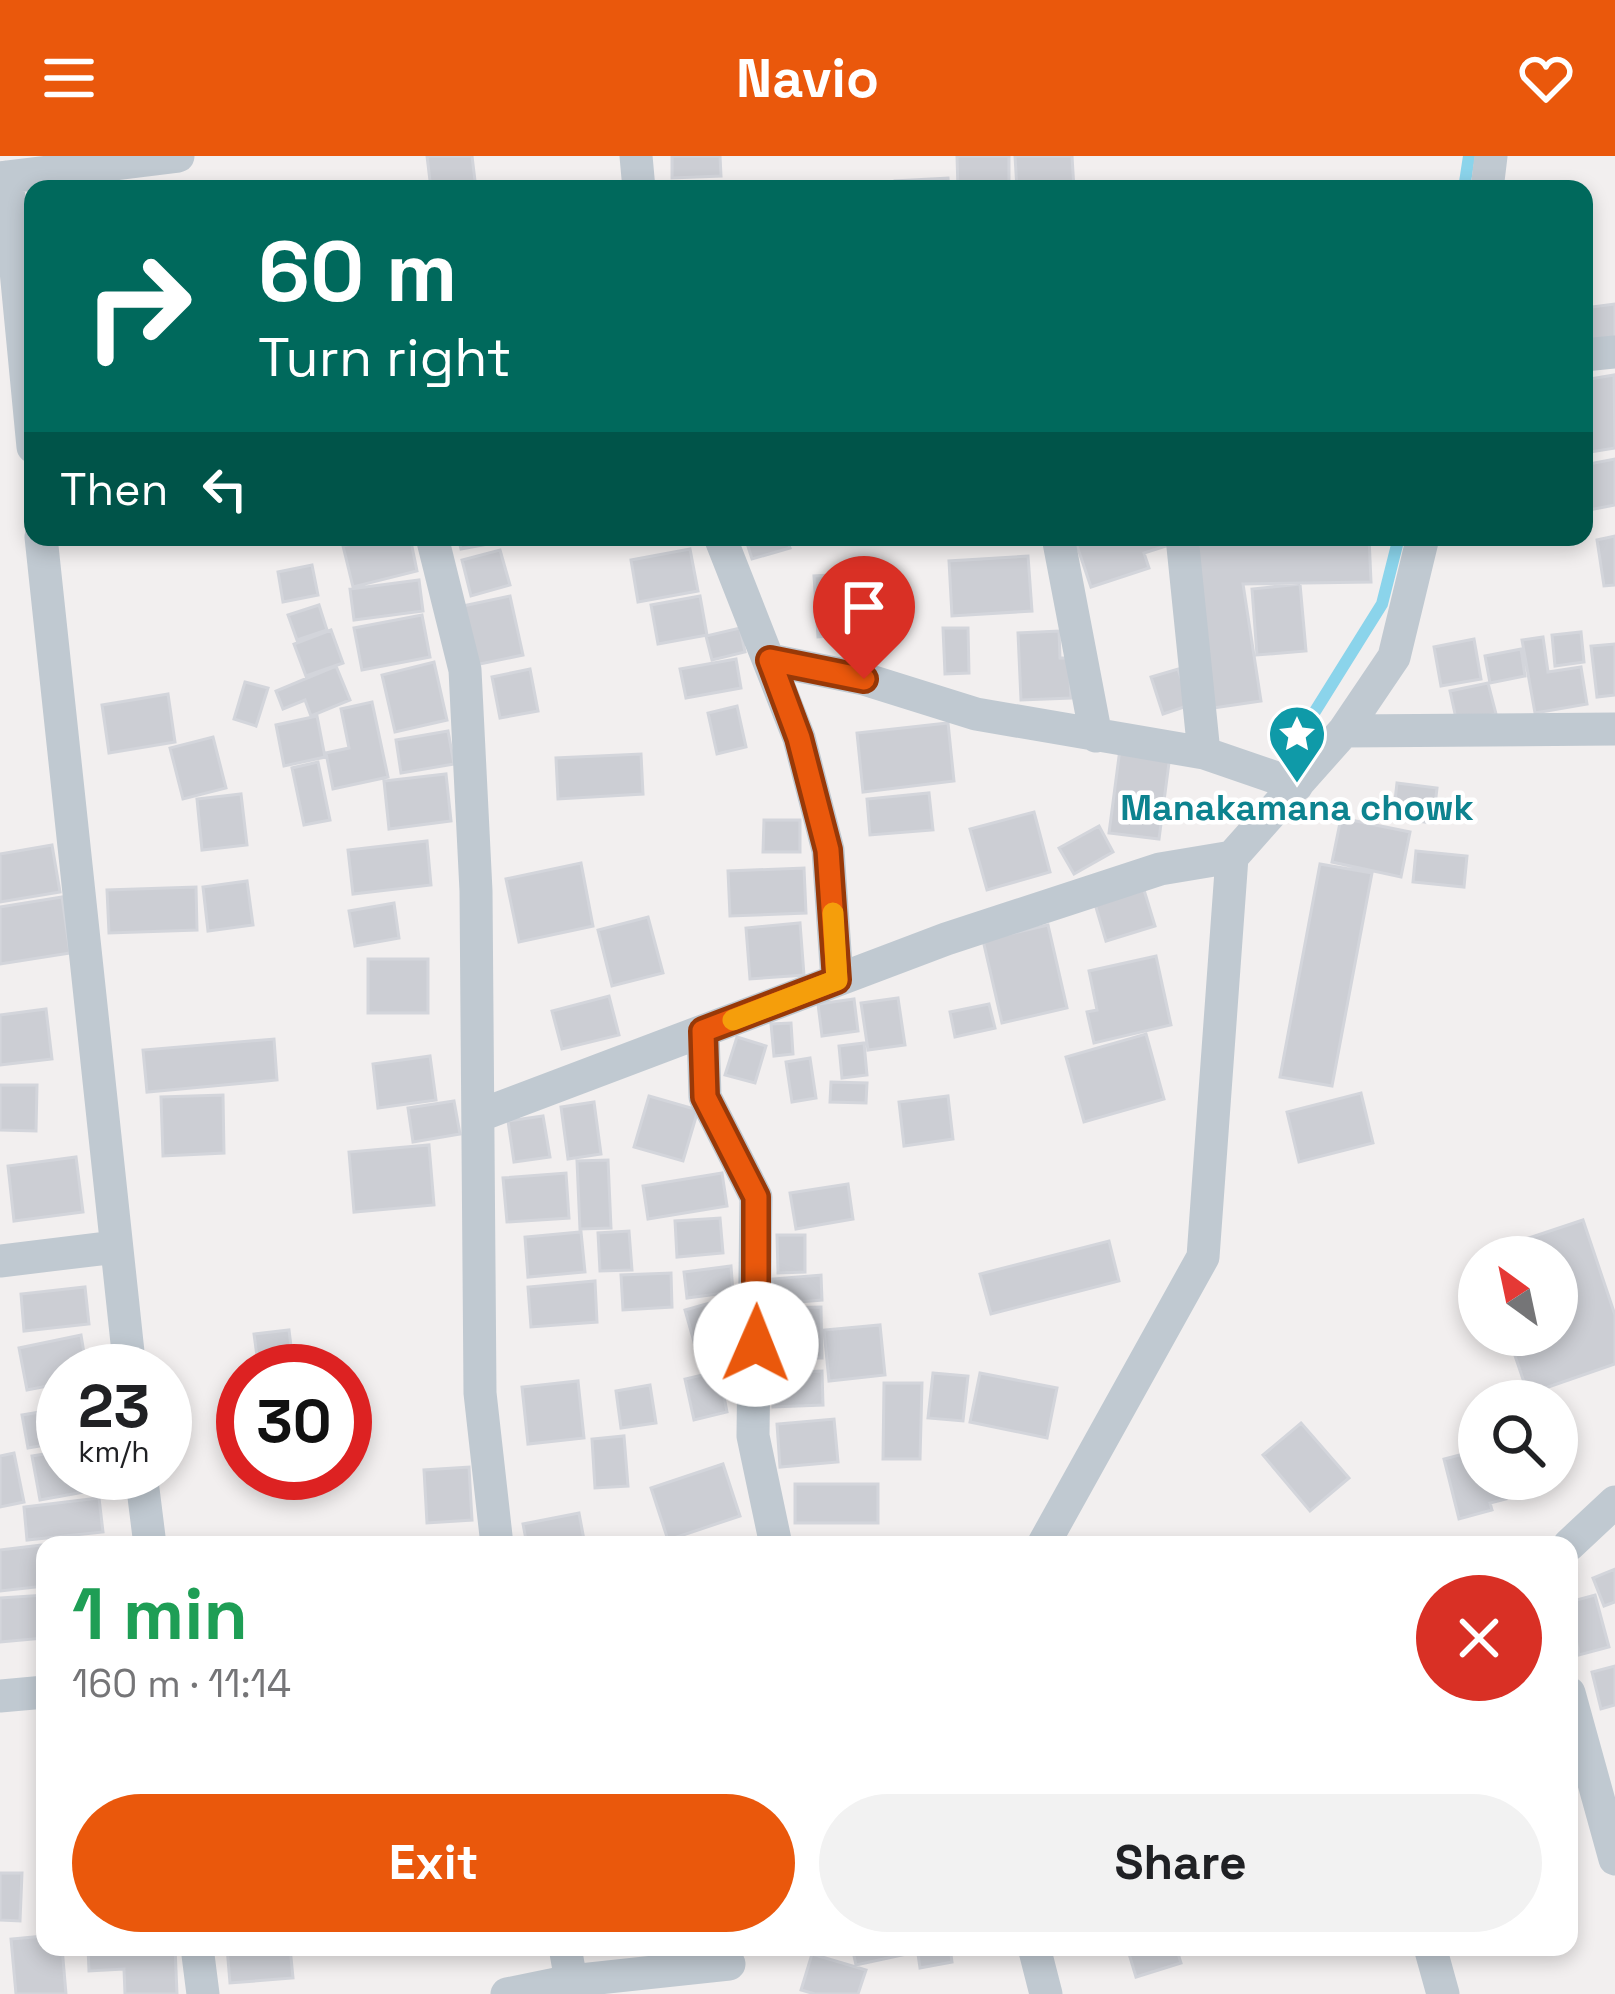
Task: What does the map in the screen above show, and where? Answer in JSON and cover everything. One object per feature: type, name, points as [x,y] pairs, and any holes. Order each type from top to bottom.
[{"type":"street","points":[[24,364],[4,178],[178,156]]},
{"type":"street","points":[[42,546],[127,1344]]},
{"type":"street","points":[[435,546],[465,670],[476,891],[480,1393],[496,1536]]},
{"type":"street","points":[[724,546],[799,738],[828,850],[837,980]]},
{"type":"street","points":[[1060,546],[1096,736]]},
{"type":"street","points":[[1183,546],[1204,753]]},
{"type":"street","points":[[1047,1536],[1203,1258],[1232,857],[1344,731],[1394,657],[1422,546]]},
{"type":"street","points":[[770,660],[864,679],[976,715],[1204,753],[1297,785]]},
{"type":"street","points":[[1344,731],[1615,729]]},
{"type":"street","points":[[478,1116],[946,939],[1160,869],[1232,857]]},
{"type":"street","points":[[703,1031],[705,1097],[756,1197],[753,1436],[774,1536]]},
{"type":"street","points":[[0,1261],[116,1247]]},
{"type":"street","points":[[145,1500],[148,1536]]},
{"type":"street","points":[[1578,1537],[1615,1502]]},
{"type":"street","points":[[0,1696],[36,1693]]},
{"type":"street","points":[[1578,1725],[1615,1859]]},
{"type":"street","points":[[198,1956],[203,1994]]},
{"type":"street","points":[[567,1956],[572,1981]]},
{"type":"street","points":[[1036,1956],[1046,1994]]},
{"type":"street","points":[[1432,1956],[1443,1994]]},
{"type":"street","points":[[507,1994],[572,1981],[729,1968]]},
{"type":"building","points":[[427,156],[472,156],[475,180],[430,180]]},
{"type":"building","points":[[672,156],[720,156],[721,176],[672,178]]},
{"type":"building","points":[[957,156],[1009,156],[1009,180],[958,180]]},
{"type":"building","points":[[1015,156],[1072,156],[1073,180],[1016,180]]},
{"type":"building","points":[[1615,304],[1615,346],[1593,348],[1593,307]]},
{"type":"building","points":[[1614,375],[1615,448],[1593,452],[1593,378]]},
{"type":"building","points":[[1615,459],[1615,505],[1593,509],[1593,463]]},
{"type":"building","points":[[1615,536],[1615,585],[1604,586],[1597,540]]},
{"type":"building","points":[[343,546],[412,546],[417,571],[353,587]]},
{"type":"building","points":[[748,546],[790,548],[752,559]]},
{"type":"building","points":[[1077,546],[1166,546],[1144,553],[1149,568],[1091,587]]},
{"type":"building","points":[[1189,546],[1369,546],[1371,582],[1243,584],[1261,701],[1213,708]]},
{"type":"building","points":[[690,549],[698,591],[638,602],[631,560]]},
{"type":"building","points":[[500,550],[510,585],[471,596],[462,560]]},
{"type":"building","points":[[1028,556],[1032,611],[952,616],[949,561]]},
{"type":"building","points":[[312,565],[318,595],[283,602],[278,572]]},
{"type":"building","points":[[866,573],[869,633],[818,637],[814,576]]},
{"type":"building","points":[[419,580],[423,611],[354,620],[350,589]]},
{"type":"building","points":[[1300,584],[1306,651],[1257,655],[1252,589]]},
{"type":"building","points":[[510,596],[523,655],[475,665],[463,606]]},
{"type":"building","points":[[700,596],[707,635],[658,644],[651,605]]},
{"type":"building","points":[[319,605],[327,630],[297,640],[288,615]]},
{"type":"building","points":[[422,615],[430,657],[362,670],[354,628]]},
{"type":"building","points":[[740,628],[745,652],[712,660],[706,636]]},
{"type":"building","points":[[943,628],[968,628],[969,673],[945,674]]},
{"type":"building","points":[[331,630],[343,663],[306,676],[294,644]]},
{"type":"building","points":[[1059,631],[1060,658],[1069,658],[1071,698],[1021,700],[1018,633]]},
{"type":"building","points":[[1581,632],[1584,662],[1555,666],[1552,635]]},
{"type":"building","points":[[1543,637],[1548,672],[1581,667],[1587,704],[1535,713],[1522,640]]},
{"type":"building","points":[[1474,639],[1481,679],[1441,686],[1434,647]]},
{"type":"building","points":[[1615,644],[1615,695],[1597,697],[1591,646]]},
{"type":"building","points":[[1521,649],[1525,676],[1490,683],[1485,656]]},
{"type":"building","points":[[736,659],[741,688],[686,698],[680,669]]},
{"type":"building","points":[[434,662],[447,720],[395,732],[382,675]]},
{"type":"building","points":[[336,666],[350,700],[311,716],[305,700],[283,709],[276,691]]},
{"type":"building","points":[[530,669],[538,711],[500,718],[492,677]]},
{"type":"building","points":[[1178,669],[1190,705],[1163,714],[1151,677]]},
{"type":"building","points":[[245,682],[268,688],[256,726],[234,719]]},
{"type":"building","points":[[1488,683],[1496,714],[1457,723],[1450,691]]},
{"type":"building","points":[[168,694],[175,742],[109,753],[102,705]]},
{"type":"building","points":[[372,702],[388,777],[333,789],[326,753],[349,748],[341,709]]},
{"type":"building","points":[[737,706],[746,747],[717,754],[708,713]]},
{"type":"building","points":[[317,716],[325,757],[284,766],[276,725]]},
{"type":"building","points":[[948,723],[954,781],[863,792],[857,733]]},
{"type":"building","points":[[448,731],[454,764],[401,773],[396,740]]},
{"type":"building","points":[[213,737],[226,788],[183,799],[170,748]]},
{"type":"building","points":[[1120,749],[1170,755],[1159,839],[1109,833]]},
{"type":"building","points":[[641,754],[643,794],[558,799],[556,758]]},
{"type":"building","points":[[318,762],[330,820],[304,825],[292,768]]},
{"type":"building","points":[[446,774],[451,821],[389,829],[384,781]]},
{"type":"building","points":[[1397,783],[1437,788],[1433,823],[1393,818]]},
{"type":"building","points":[[929,793],[933,830],[870,835],[867,799]]},
{"type":"building","points":[[241,794],[247,845],[202,850],[197,799]]},
{"type":"building","points":[[1034,812],[1050,872],[987,890],[970,829]]},
{"type":"building","points":[[1341,818],[1410,832],[1401,877],[1332,862]]},
{"type":"building","points":[[764,820],[800,820],[800,852],[763,852]]},
{"type":"building","points":[[1099,826],[1113,852],[1074,874],[1059,848]]},
{"type":"building","points":[[427,841],[431,885],[353,894],[348,850]]},
{"type":"building","points":[[52,845],[60,892],[0,902],[0,854]]},
{"type":"building","points":[[1416,851],[1467,856],[1464,887],[1413,882]]},
{"type":"building","points":[[581,863],[593,926],[519,942],[506,879]]},
{"type":"building","points":[[1320,864],[1372,873],[1332,1086],[1280,1077]]},
{"type":"building","points":[[804,868],[806,913],[730,916],[728,871]]},
{"type":"building","points":[[247,881],[253,925],[208,931],[203,887]]},
{"type":"building","points":[[196,887],[197,930],[109,933],[107,890]]},
{"type":"building","points":[[1144,890],[1155,926],[1106,941],[1095,904]]},
{"type":"building","points":[[62,897],[70,953],[0,964],[0,907]]},
{"type":"building","points":[[394,903],[399,938],[355,946],[349,911]]},
{"type":"building","points":[[648,917],[663,973],[612,986],[598,930]]},
{"type":"building","points":[[800,923],[804,975],[750,979],[746,928]]},
{"type":"building","points":[[1048,925],[1067,1008],[1002,1023],[983,940]]},
{"type":"building","points":[[1156,956],[1171,1025],[1094,1043],[1087,1012],[1097,1010],[1089,971]]},
{"type":"building","points":[[368,959],[428,959],[428,1013],[368,1013]]},
{"type":"building","points":[[609,996],[619,1035],[562,1049],[552,1011]]},
{"type":"building","points":[[898,998],[905,1045],[868,1050],[861,1003]]},
{"type":"building","points":[[854,999],[858,1031],[822,1036],[818,1004]]},
{"type":"building","points":[[989,1004],[995,1028],[955,1037],[950,1012]]},
{"type":"building","points":[[46,1009],[52,1059],[0,1065],[0,1015]]},
{"type":"building","points":[[791,1023],[793,1054],[774,1056],[771,1024]]},
{"type":"building","points":[[1146,1034],[1164,1099],[1084,1122],[1066,1057]]},
{"type":"building","points":[[737,1037],[766,1046],[755,1083],[725,1075]]},
{"type":"building","points":[[274,1039],[277,1080],[147,1092],[143,1050]]},
{"type":"building","points":[[864,1043],[867,1075],[842,1078],[839,1046]]},
{"type":"building","points":[[430,1056],[436,1100],[378,1108],[373,1064]]},
{"type":"building","points":[[810,1058],[816,1098],[792,1102],[786,1062]]},
{"type":"building","points":[[831,1082],[867,1083],[866,1103],[830,1102]]},
{"type":"building","points":[[0,1085],[37,1085],[36,1131],[0,1130]]},
{"type":"building","points":[[1361,1093],[1373,1143],[1299,1162],[1287,1112]]},
{"type":"building","points":[[223,1095],[224,1153],[163,1156],[161,1097]]},
{"type":"building","points":[[649,1096],[698,1110],[683,1161],[634,1147]]},
{"type":"building","points":[[948,1096],[953,1139],[904,1146],[899,1102]]},
{"type":"building","points":[[454,1101],[460,1134],[413,1142],[408,1108]]},
{"type":"building","points":[[594,1102],[601,1154],[568,1159],[561,1107]]},
{"type":"building","points":[[543,1116],[550,1157],[514,1162],[508,1121]]},
{"type":"building","points":[[429,1145],[434,1205],[354,1212],[349,1152]]},
{"type":"building","points":[[76,1157],[83,1212],[14,1221],[8,1166]]},
{"type":"building","points":[[608,1160],[611,1228],[580,1229],[577,1161]]},
{"type":"building","points":[[566,1173],[569,1218],[507,1222],[503,1178]]},
{"type":"building","points":[[722,1173],[727,1206],[648,1219],[643,1186]]},
{"type":"building","points":[[848,1184],[853,1219],[796,1229],[790,1193]]},
{"type":"building","points":[[720,1218],[723,1253],[677,1257],[675,1221]]},
{"type":"building","points":[[1583,1220],[1615,1315],[1615,1364],[1569,1380],[1523,1380],[1515,1356],[1578,1356],[1578,1236],[1535,1236]]},
{"type":"building","points":[[629,1231],[632,1270],[600,1271],[598,1233]]},
{"type":"building","points":[[581,1232],[585,1272],[528,1277],[525,1237]]},
{"type":"building","points":[[777,1235],[805,1235],[805,1272],[778,1273]]},
{"type":"building","points":[[1109,1241],[1119,1281],[991,1314],[980,1274]]},
{"type":"building","points":[[731,1266],[733,1292],[687,1298],[684,1272]]},
{"type":"building","points":[[671,1273],[672,1307],[623,1310],[621,1275]]},
{"type":"building","points":[[821,1275],[822,1300],[774,1304],[772,1279]]},
{"type":"building","points":[[595,1281],[597,1322],[531,1327],[528,1287]]},
{"type":"building","points":[[85,1287],[89,1324],[24,1331],[21,1294]]},
{"type":"building","points":[[720,1300],[728,1332],[694,1342],[685,1310]]},
{"type":"building","points":[[821,1307],[822,1358],[778,1358],[778,1308]]},
{"type":"building","points":[[880,1325],[885,1375],[829,1381],[824,1330]]},
{"type":"building","points":[[289,1330],[291,1344],[255,1344],[254,1334]]},
{"type":"building","points":[[81,1335],[82,1344],[38,1344]]},
{"type":"building","points":[[36,1344],[36,1388],[27,1390],[19,1348]]},
{"type":"building","points":[[719,1371],[727,1412],[694,1420],[685,1379]]},
{"type":"building","points":[[822,1371],[823,1405],[773,1407],[772,1373]]},
{"type":"building","points":[[933,1373],[968,1376],[963,1421],[928,1418]]},
{"type":"building","points":[[980,1373],[1057,1388],[1047,1438],[970,1422]]},
{"type":"building","points":[[578,1381],[584,1438],[528,1444],[522,1387]]},
{"type":"building","points":[[884,1383],[922,1383],[920,1459],[883,1459]]},
{"type":"building","points":[[650,1385],[656,1423],[621,1428],[616,1391]]},
{"type":"building","points":[[36,1413],[36,1447],[28,1448],[22,1415]]},
{"type":"building","points":[[834,1419],[838,1462],[780,1467],[777,1424]]},
{"type":"building","points":[[1301,1423],[1349,1478],[1310,1511],[1263,1455]]},
{"type":"building","points":[[624,1436],[628,1486],[595,1488],[592,1439]]},
{"type":"building","points":[[14,1453],[24,1502],[0,1507],[0,1456]]},
{"type":"building","points":[[1458,1455],[1458,1500],[1502,1500],[1490,1503],[1492,1510],[1459,1519],[1444,1459]]},
{"type":"building","points":[[723,1464],[740,1516],[667,1536],[651,1488]]},
{"type":"building","points":[[469,1467],[472,1520],[427,1523],[424,1470]]},
{"type":"building","points":[[795,1484],[878,1484],[878,1523],[795,1523]]},
{"type":"building","points":[[99,1500],[103,1532],[27,1540],[24,1507]]},
{"type":"building","points":[[579,1513],[583,1536],[525,1536],[523,1524]]},
{"type":"building","points":[[36,1546],[36,1587],[0,1591],[0,1550]]},
{"type":"building","points":[[1615,1569],[1615,1602],[1604,1606],[1593,1578]]},
{"type":"building","points":[[1595,1595],[1609,1647],[1579,1655],[1578,1600]]},
{"type":"building","points":[[36,1596],[36,1639],[0,1642],[0,1598]]},
{"type":"building","points":[[1615,1666],[1615,1705],[1601,1709],[1592,1672]]},
{"type":"building","points":[[0,1873],[22,1873],[20,1921],[0,1920]]},
{"type":"building","points":[[36,1937],[36,1956],[63,1956],[66,1994],[16,1994],[11,1939]]},
{"type":"building","points":[[88,1956],[175,1956],[177,1994],[125,1994],[124,1969],[89,1971]]},
{"type":"building","points":[[228,1956],[291,1956],[293,1978],[230,1983]]},
{"type":"building","points":[[811,1956],[866,1970],[858,1994],[801,1990]]},
{"type":"building","points":[[854,1956],[897,1956],[856,1965]]},
{"type":"building","points":[[918,1956],[951,1956],[952,1962],[920,1968]]},
{"type":"building","points":[[1130,1956],[1179,1956],[1181,1963],[1136,1977]]},
{"type":"waterway","points":[[1465,180],[1469,156]]},
{"type":"waterway","points":[[1294,745],[1382,604],[1397,546]]},
{"type":"slow traffic","points":[[733,1020],[837,980],[833,913]]},
{"type":"place","name":"Manakamana chowk","points":[[1297,785]]},
{"type":"route","points":[[756,1344],[756,1197],[705,1097],[703,1031],[837,980],[828,850],[799,738],[770,660],[864,679]]}]
